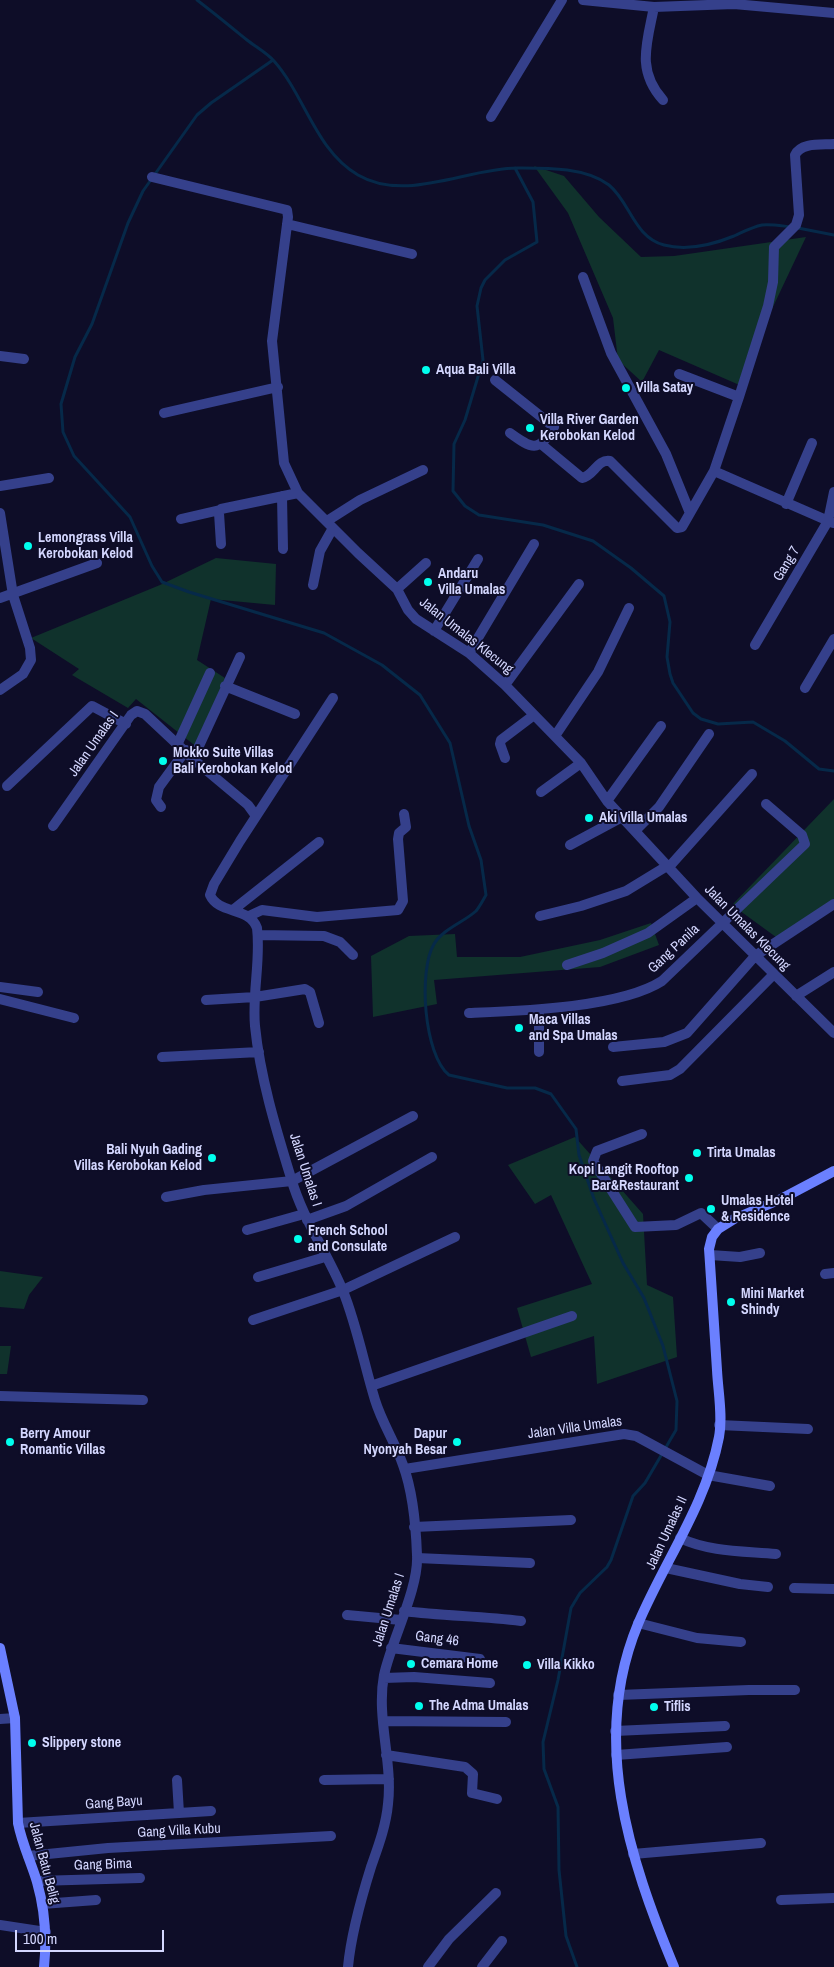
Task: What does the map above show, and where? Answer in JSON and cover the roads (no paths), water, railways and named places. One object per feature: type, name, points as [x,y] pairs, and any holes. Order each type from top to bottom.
[{"type":"street","points":[[491,118],[562,0]]},
{"type":"street","points":[[582,0],[654,7],[734,4],[834,13]]},
{"type":"street","points":[[654,7],[646,50],[646,68],[651,87],[663,100]]},
{"type":"street","points":[[541,444],[582,478],[587,477],[602,462],[610,461],[677,528],[682,528],[714,471],[739,397],[768,306],[773,282],[773,252],[800,215],[795,155],[797,150],[804,147],[834,144]]},
{"type":"street","name":"Jalan Umalas Klecung","points":[[152,177],[287,210],[287,224],[272,332],[278,387],[280,437],[284,463],[298,493],[397,589],[411,614],[469,653],[505,685],[581,763],[607,801],[697,898],[834,1033]]},
{"type":"street","points":[[287,224],[412,254]]},
{"type":"street","points":[[583,277],[611,353],[666,454],[690,513]]},
{"type":"street","points":[[0,356],[24,359]]},
{"type":"street","points":[[679,374],[739,397]]},
{"type":"street","points":[[496,380],[554,426],[541,444],[534,447],[528,446],[510,433]]},
{"type":"street","points":[[164,412],[278,387]]},
{"type":"street","points":[[786,504],[812,443]]},
{"type":"street","points":[[313,585],[320,551],[330,525],[360,500],[423,470]]},
{"type":"street","points":[[714,471],[831,522]]},
{"type":"street","points":[[0,486],[49,478]]},
{"type":"street","name":"Gang 7","points":[[755,645],[831,522],[834,492]]},
{"type":"street","points":[[181,519],[298,493]]},
{"type":"street","points":[[282,496],[283,549]]},
{"type":"street","points":[[220,510],[221,544]]},
{"type":"street","points":[[0,513],[1,530],[13,595],[30,648],[31,660],[23,674],[0,690]]},
{"type":"street","points":[[469,653],[534,544]]},
{"type":"street","points":[[434,631],[478,559]]},
{"type":"street","points":[[0,598],[13,595],[97,563]]},
{"type":"street","points":[[397,589],[426,563]]},
{"type":"street","points":[[505,685],[579,584]]},
{"type":"street","points":[[555,736],[598,672],[630,608]]},
{"type":"street","points":[[805,688],[834,639]]},
{"type":"street","points":[[193,759],[240,657]]},
{"type":"street","points":[[178,743],[210,673]]},
{"type":"street","points":[[225,686],[295,714]]},
{"type":"street","points":[[333,698],[256,816],[210,895],[215,903],[249,916],[262,910],[317,917],[398,910],[403,901],[398,839],[399,833],[406,826],[404,814]]},
{"type":"street","points":[[7,786],[92,706],[126,724]]},
{"type":"street","name":"Jalan Umalas I","points":[[53,826],[134,711],[141,711],[186,750],[193,759],[248,805],[256,816]]},
{"type":"street","points":[[505,758],[500,744],[501,740],[534,715]]},
{"type":"street","points":[[607,801],[661,726]]},
{"type":"street","points":[[635,831],[658,807],[708,734]]},
{"type":"street","points":[[161,807],[156,800],[159,786],[186,750]]},
{"type":"street","points":[[541,792],[581,763]]},
{"type":"street","points":[[540,916],[620,894],[668,867],[752,774]]},
{"type":"street","name":"Gang Panila","points":[[469,1013],[539,1010],[605,1000],[654,986],[805,843],[802,835],[766,804]]},
{"type":"street","points":[[570,845],[622,817]]},
{"type":"street","points":[[233,910],[319,842]]},
{"type":"street","points":[[567,965],[603,953],[648,933],[697,898]]},
{"type":"street","points":[[613,1047],[664,1042],[687,1033],[755,956],[834,904]]},
{"type":"street","name":"Jalan Umalas I","points":[[249,916],[255,923],[258,935],[255,997],[259,1052],[292,1181],[306,1217],[343,1290],[379,1411],[404,1469],[414,1527],[417,1558],[416,1574],[391,1648],[384,1678],[383,1721],[389,1803],[385,1824],[366,1886],[350,1951],[348,1967]]},
{"type":"street","points":[[258,935],[306,935],[333,938],[353,955]]},
{"type":"street","points":[[796,996],[834,972]]},
{"type":"street","points":[[622,1081],[670,1075],[680,1069],[774,974]]},
{"type":"street","points":[[0,987],[38,992]]},
{"type":"street","points":[[206,1000],[255,997],[296,990],[308,990],[319,1023]]},
{"type":"street","points":[[0,999],[74,1018]]},
{"type":"street","points":[[539,1010],[539,1052]]},
{"type":"street","points":[[162,1057],[259,1052]]},
{"type":"street","points":[[166,1197],[204,1190],[292,1181],[413,1116]]},
{"type":"street","points":[[642,1134],[597,1151],[593,1161],[635,1228],[676,1225],[701,1212],[718,1229],[734,1219],[782,1199],[834,1171]]},
{"type":"street","points":[[247,1230],[346,1206],[432,1157]]},
{"type":"street","name":"Jalan Umalas II","points":[[674,1967],[649,1907],[633,1854],[622,1802],[615,1731],[618,1695],[629,1648],[638,1623],[680,1538],[708,1475],[716,1451],[720,1425],[710,1255],[712,1238],[718,1229]]},
{"type":"street","points":[[253,1320],[343,1290],[455,1237]]},
{"type":"street","points":[[710,1255],[740,1257],[760,1253]]},
{"type":"street","points":[[258,1276],[325,1257]]},
{"type":"street","points":[[371,1386],[572,1316]]},
{"type":"street","points":[[0,1396],[143,1400]]},
{"type":"street","points":[[720,1425],[808,1429]]},
{"type":"street","name":"Jalan Villa Umalas","points":[[404,1469],[624,1434],[636,1436],[708,1475],[770,1486]]},
{"type":"street","points":[[414,1527],[571,1520]]},
{"type":"street","points":[[680,1538],[691,1543],[717,1548],[776,1554]]},
{"type":"street","points":[[417,1558],[530,1563]]},
{"type":"street","points":[[666,1568],[740,1584],[768,1587]]},
{"type":"street","points":[[794,1588],[834,1589]]},
{"type":"street","points":[[348,1615],[494,1618],[521,1621]]},
{"type":"street","points":[[638,1623],[697,1638],[741,1642]]},
{"type":"street","name":"Jalan Batu Belig","points":[[0,1648],[16,1718],[18,1823],[37,1881],[46,1932],[44,1967]]},
{"type":"street","name":"Gang 46","points":[[391,1648],[480,1659]]},
{"type":"street","points":[[384,1678],[414,1676],[490,1683]]},
{"type":"street","points":[[618,1695],[795,1690]]},
{"type":"street","points":[[0,1719],[16,1718]]},
{"type":"street","points":[[383,1721],[506,1722]]},
{"type":"street","points":[[615,1731],[725,1726]]},
{"type":"street","points":[[616,1755],[727,1747]]},
{"type":"street","points":[[386,1755],[465,1767],[473,1774],[472,1793],[497,1799]]},
{"type":"street","points":[[324,1780],[388,1779]]},
{"type":"street","points":[[177,1780],[179,1813]]},
{"type":"street","name":"Gang Bayu","points":[[18,1823],[211,1811]]},
{"type":"street","name":"Gang Villa Kubu","points":[[28,1856],[108,1848],[331,1836]]},
{"type":"street","points":[[633,1854],[761,1842]]},
{"type":"street","name":"Gang Bima","points":[[37,1881],[140,1878]]},
{"type":"street","points":[[428,1967],[449,1939],[496,1893]]},
{"type":"street","points":[[781,1900],[834,1898]]},
{"type":"street","points":[[42,1904],[96,1900]]},
{"type":"street","points":[[0,1925],[46,1932]]},
{"type":"street","points":[[482,1967],[502,1941]]},
{"type":"waterway","points":[[197,0],[271,58],[285,75],[321,138],[332,152],[344,165],[358,175],[377,183],[396,186],[416,185],[498,169],[565,170],[589,175],[609,185],[622,200],[646,235],[664,245],[690,247],[708,244],[762,225],[792,227]]},
{"type":"waterway","points":[[273,60],[211,103],[197,115],[143,191],[128,223],[92,324],[75,357],[61,404],[63,432],[74,456],[130,517],[152,566],[162,582],[324,633],[382,665],[420,695],[450,743],[469,826],[481,860],[486,895],[476,911],[438,939],[429,957],[426,973],[426,1012],[434,1050],[441,1065],[449,1075],[507,1088],[535,1088],[551,1094],[576,1129],[579,1155],[594,1199],[623,1263],[644,1298],[663,1346],[677,1401],[676,1430],[645,1483],[633,1496],[607,1567],[580,1593],[571,1608],[558,1680],[543,1742],[544,1769],[558,1807],[559,1870],[566,1936],[577,1967]]},
{"type":"waterway","points":[[515,168],[533,202],[537,242],[505,260],[485,280],[481,288],[477,306],[483,360],[465,420],[454,444],[453,491],[465,506],[479,515],[543,525],[593,541],[631,568],[664,596],[670,622],[667,657],[670,674],[673,683],[693,713],[701,719],[718,724],[753,722],[785,741],[819,769],[834,771]]},
{"type":"waterway","points":[[798,228],[834,235]]},
{"type":"place","name":"Aqua Bali Villa","points":[[426,370]]},
{"type":"place","name":"Villa Satay","points":[[626,388]]},
{"type":"place","name":"Villa River Garden Kerobokan Kelod","points":[[530,428]]},
{"type":"place","name":"Lemongrass Villa Kerobokan Kelod","points":[[28,546]]},
{"type":"place","name":"Andaru Villa Umalas","points":[[428,582]]},
{"type":"place","name":"Mokko Suite Villas Bali Kerobokan Kelod","points":[[163,761]]},
{"type":"place","name":"Aki Villa Umalas","points":[[589,818]]},
{"type":"place","name":"Maca Villas and Spa Umalas","points":[[519,1028]]},
{"type":"place","name":"Tirta Umalas","points":[[697,1153]]},
{"type":"place","name":"Bali Nyuh Gading Villas Kerobokan Kelod","points":[[212,1158]]},
{"type":"place","name":"Kopi Langit Rooftop Bar&Restaurant","points":[[689,1178]]},
{"type":"place","name":"Umalas Hotel & Residence","points":[[711,1209]]},
{"type":"place","name":"French School and Consulate","points":[[298,1239]]},
{"type":"place","name":"Mini Market Shindy","points":[[731,1302]]},
{"type":"place","name":"Berry Amour Romantic Villas","points":[[10,1442]]},
{"type":"place","name":"Dapur Nyonyah Besar","points":[[457,1442]]},
{"type":"place","name":"Cemara Home","points":[[411,1664]]},
{"type":"place","name":"Villa Kikko","points":[[527,1665]]},
{"type":"place","name":"The Adma Umalas","points":[[419,1706]]},
{"type":"place","name":"Tiflis","points":[[654,1707]]},
{"type":"place","name":"Slippery stone","points":[[32,1743]]}]
